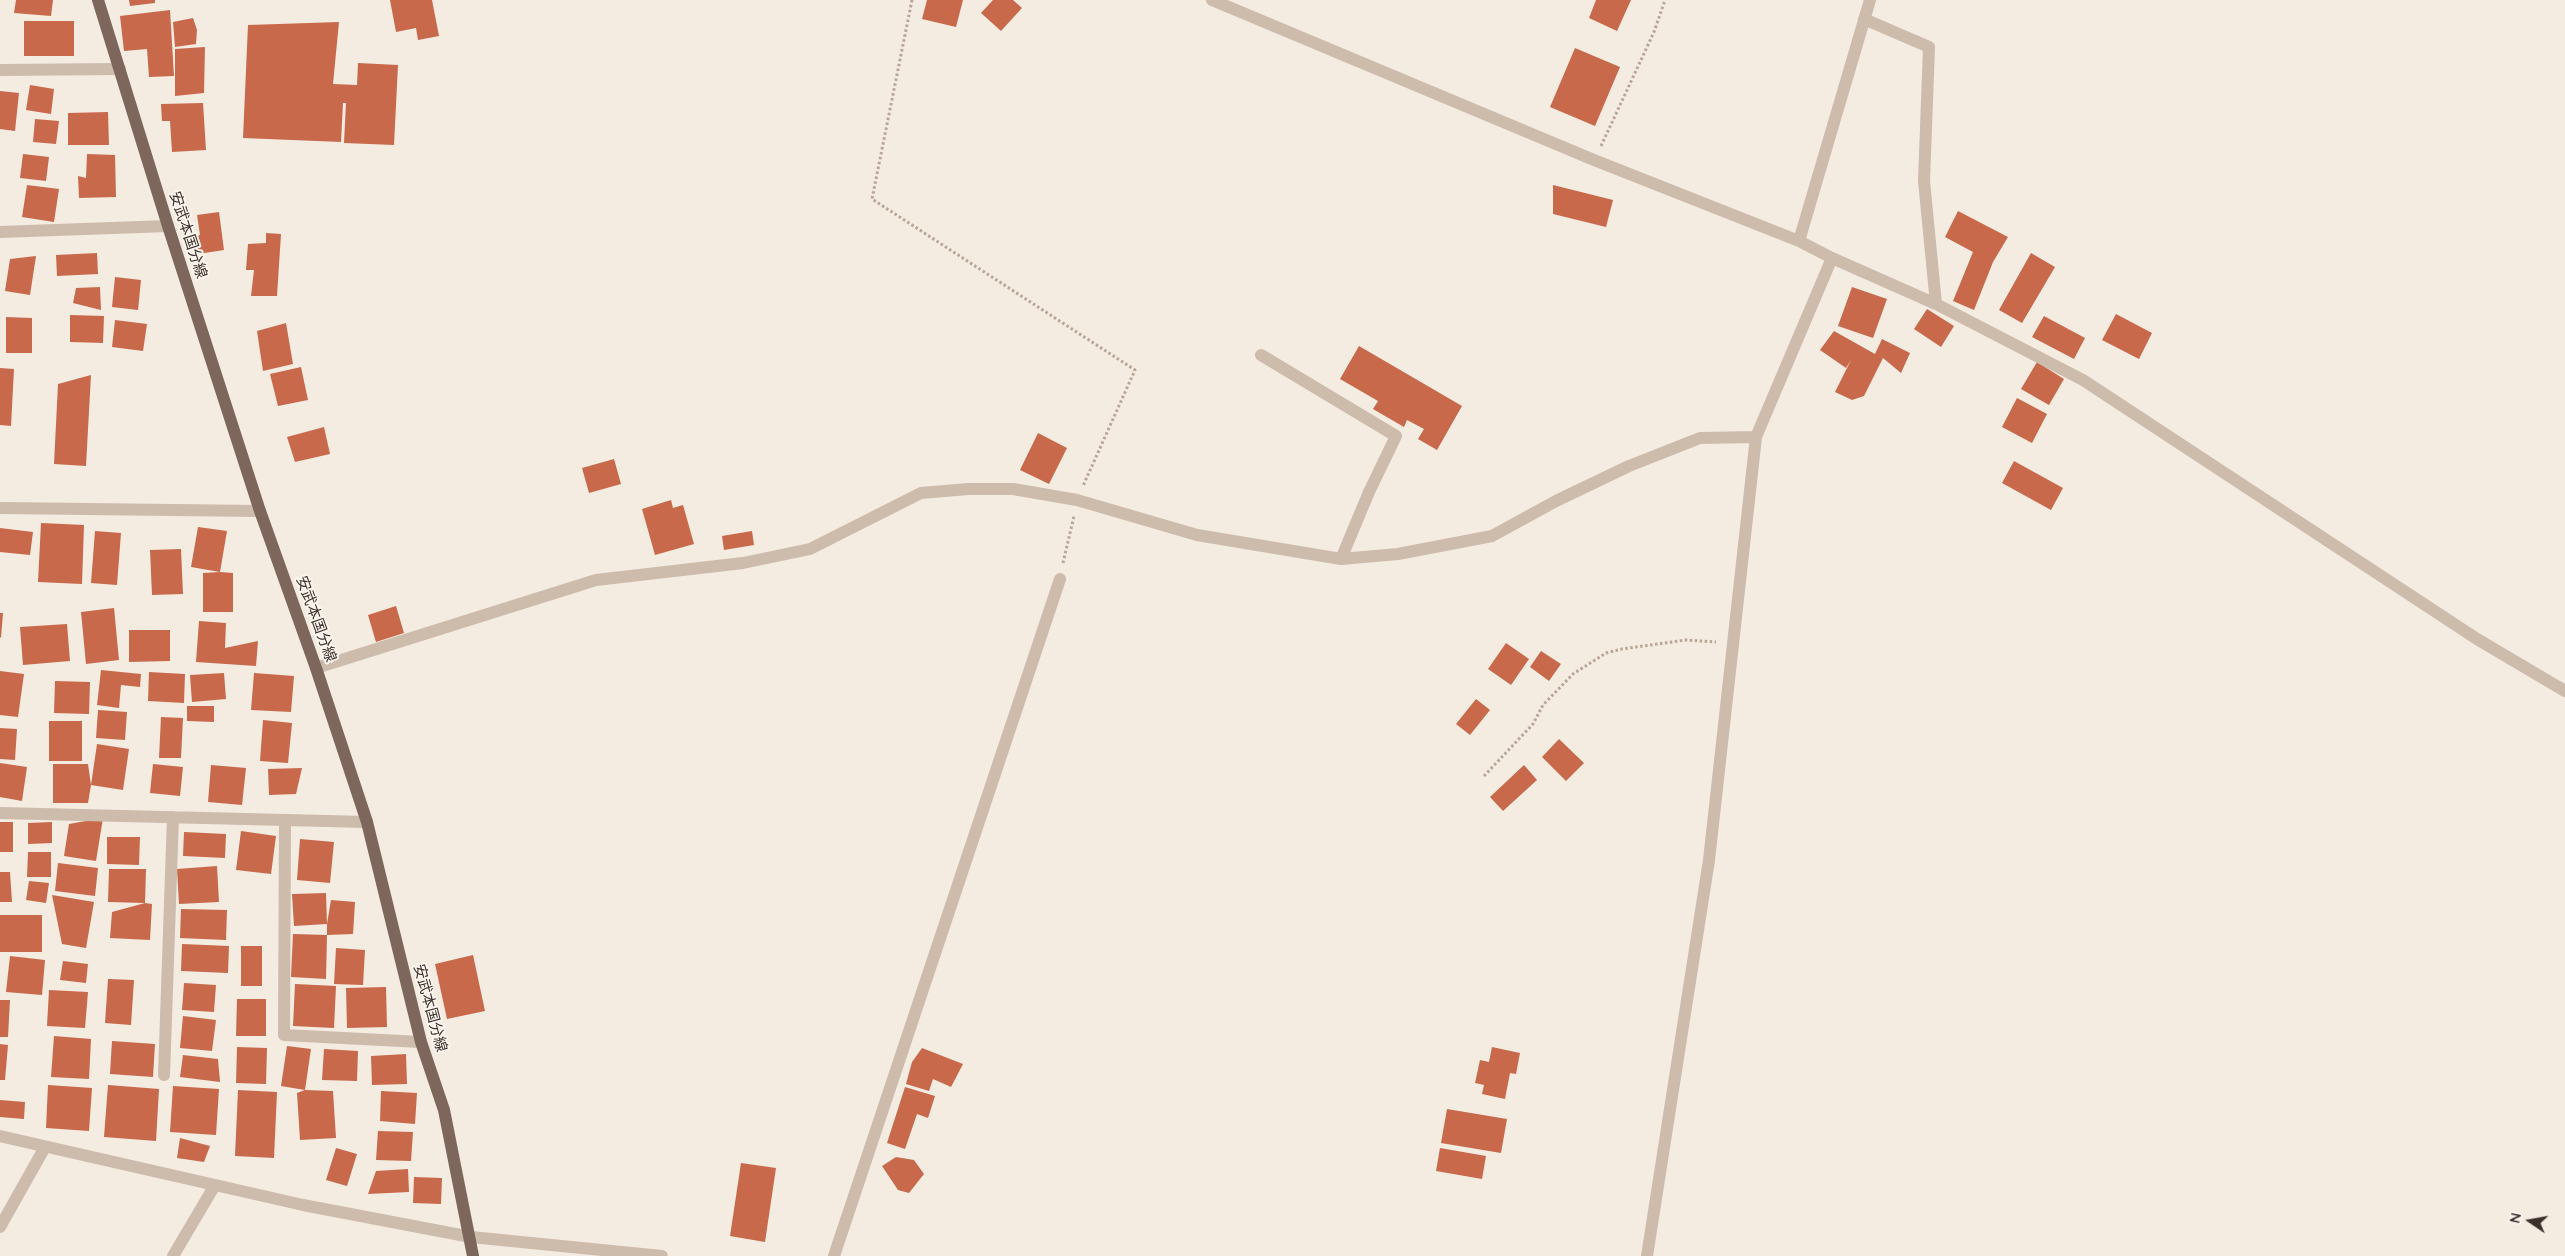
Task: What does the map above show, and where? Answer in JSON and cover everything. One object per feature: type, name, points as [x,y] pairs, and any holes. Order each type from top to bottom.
[{"type":"main road","name":"安武本国分線","points":[[98,0],[168,226],[260,511],[316,668],[367,822],[421,1042],[444,1110],[471,1237],[473,1256]]},
{"type":"street","points":[[1212,0],[1594,160],[1799,241],[1832,258],[1936,304],[2082,380],[2476,639],[2565,691]]},
{"type":"street","points":[[1799,241],[1870,0]]},
{"type":"street","points":[[1864,20],[1929,47],[1924,181],[1936,304]]},
{"type":"street","points":[[0,70],[120,69]]},
{"type":"street","points":[[0,232],[168,226]]},
{"type":"street","points":[[1647,1256],[1709,860],[1756,437],[1832,258]]},
{"type":"street","points":[[1262,355],[1396,436],[1369,492],[1341,559]]},
{"type":"street","points":[[316,668],[596,580],[743,563],[810,549],[921,494],[968,488],[1013,489],[1077,500],[1197,535],[1341,559],[1398,554],[1492,536],[1605,477],[1700,438],[1756,437]]},
{"type":"street","points":[[0,508],[260,511]]},
{"type":"street","points":[[834,1256],[1060,578]]},
{"type":"street","points":[[0,813],[367,822]]},
{"type":"street","points":[[164,1075],[173,817]]},
{"type":"street","points":[[285,820],[284,1035],[421,1042]]},
{"type":"street","points":[[0,1136],[304,1205],[471,1237],[579,1252],[662,1256]]},
{"type":"street","points":[[0,1227],[45,1147]]},
{"type":"street","points":[[173,1256],[215,1185]]},
{"type":"path","points":[[912,0],[872,199],[1135,370],[1077,500],[1060,578]]},
{"type":"path","points":[[1594,160],[1654,32],[1665,0]]},
{"type":"path","points":[[1484,776],[1533,724],[1542,705],[1573,674],[1606,653],[1686,640],[1734,642]]},
{"type":"building","points":[[16,0],[53,0],[51,16],[14,13]]},
{"type":"building","points":[[129,0],[155,0],[155,3],[130,6]]},
{"type":"building","points":[[390,0],[432,0],[439,36],[418,40],[416,28],[396,32]]},
{"type":"building","points":[[927,0],[963,0],[956,27],[922,19]]},
{"type":"building","points":[[993,0],[1013,0],[1022,8],[1001,31],[981,13]]},
{"type":"building","points":[[1596,0],[1631,0],[1617,31],[1589,18]]},
{"type":"building","points":[[170,10],[174,76],[149,77],[147,49],[124,51],[120,16]]},
{"type":"building","points":[[193,18],[197,30],[196,44],[175,47],[173,22]]},
{"type":"building","points":[[24,21],[74,21],[74,56],[24,56]]},
{"type":"building","points":[[339,22],[333,84],[357,85],[358,63],[398,65],[394,145],[344,143],[346,103],[343,103],[341,142],[243,138],[248,25]]},
{"type":"building","points":[[205,47],[204,93],[175,96],[175,49]]},
{"type":"building","points":[[1575,48],[1620,67],[1595,126],[1550,107]]},
{"type":"building","points":[[30,85],[54,89],[51,114],[26,110]]},
{"type":"building","points":[[0,91],[19,93],[15,131],[0,129]]},
{"type":"building","points":[[203,103],[206,150],[172,152],[170,121],[162,121],[161,104]]},
{"type":"building","points":[[108,112],[109,145],[68,145],[68,113]]},
{"type":"building","points":[[35,119],[59,121],[56,144],[33,142]]},
{"type":"building","points":[[23,154],[49,157],[46,181],[20,178]]},
{"type":"building","points":[[87,154],[115,155],[116,197],[79,198],[78,176],[86,178]]},
{"type":"building","points":[[27,185],[59,189],[54,222],[22,217]]},
{"type":"building","points":[[1553,185],[1613,200],[1606,227],[1553,214]]},
{"type":"building","points":[[1958,211],[2008,237],[1993,262],[1974,310],[1953,301],[1973,252],[1945,237]]},
{"type":"building","points":[[219,212],[224,250],[198,254],[195,237],[200,235],[197,215]]},
{"type":"building","points":[[266,233],[281,234],[277,296],[251,296],[254,270],[246,270],[248,244],[266,243]]},
{"type":"building","points":[[97,253],[98,274],[57,276],[56,255]]},
{"type":"building","points":[[2031,253],[2055,267],[2022,323],[1999,310]]},
{"type":"building","points":[[36,256],[30,295],[5,291],[10,259]]},
{"type":"building","points":[[115,277],[141,280],[138,310],[112,307]]},
{"type":"building","points":[[100,287],[101,310],[73,303],[76,288]]},
{"type":"building","points":[[1852,287],[1887,299],[1873,338],[1838,326]]},
{"type":"building","points":[[1927,309],[1954,326],[1941,347],[1914,329]]},
{"type":"building","points":[[2116,314],[2152,333],[2139,359],[2102,340]]},
{"type":"building","points":[[70,315],[104,316],[103,343],[70,342]]},
{"type":"building","points":[[2044,316],[2085,338],[2074,359],[2032,337]]},
{"type":"building","points":[[6,317],[32,318],[32,353],[6,353]]},
{"type":"building","points":[[115,320],[147,324],[143,351],[112,347]]},
{"type":"building","points":[[286,323],[293,364],[263,371],[257,331]]},
{"type":"building","points":[[1834,331],[1875,354],[1882,339],[1910,353],[1901,373],[1883,358],[1864,396],[1852,400],[1835,392],[1851,360],[1846,368],[1820,350]]},
{"type":"building","points":[[1359,346],[1462,406],[1437,450],[1418,439],[1424,429],[1407,420],[1404,427],[1373,409],[1378,401],[1340,379]]},
{"type":"building","points":[[2037,362],[2064,379],[2049,405],[2021,389]]},
{"type":"building","points":[[301,367],[308,400],[278,406],[270,374]]},
{"type":"building","points":[[0,368],[14,369],[11,426],[0,425]]},
{"type":"building","points":[[91,375],[86,466],[54,464],[58,384]]},
{"type":"building","points":[[2017,398],[2047,414],[2032,443],[2002,427]]},
{"type":"building","points":[[324,427],[330,454],[295,462],[287,437]]},
{"type":"building","points":[[1038,433],[1067,448],[1049,484],[1020,470]]},
{"type":"building","points":[[614,459],[621,484],[589,493],[582,468]]},
{"type":"building","points":[[2014,461],[2063,488],[2051,510],[2002,483]]},
{"type":"building","points":[[671,500],[673,508],[683,505],[694,544],[655,555],[642,509]]},
{"type":"building","points":[[41,523],[84,525],[82,584],[38,582]]},
{"type":"building","points":[[198,527],[227,531],[220,572],[191,567]]},
{"type":"building","points":[[0,528],[33,532],[30,555],[0,552]]},
{"type":"building","points":[[95,531],[121,533],[117,585],[91,583]]},
{"type":"building","points":[[752,531],[754,545],[724,550],[722,536]]},
{"type":"building","points":[[181,549],[183,594],[152,595],[150,550]]},
{"type":"building","points":[[203,573],[233,573],[233,612],[203,612]]},
{"type":"building","points":[[396,606],[404,633],[376,642],[368,615]]},
{"type":"building","points":[[114,608],[119,660],[86,664],[81,612]]},
{"type":"building","points":[[0,613],[3,613],[1,638],[0,637]]},
{"type":"building","points":[[199,621],[226,623],[225,648],[258,641],[256,666],[196,662]]},
{"type":"building","points":[[67,624],[70,661],[23,665],[20,627]]},
{"type":"building","points":[[129,630],[170,630],[170,661],[129,662]]},
{"type":"building","points":[[1506,643],[1529,659],[1511,685],[1488,669]]},
{"type":"building","points":[[1541,651],[1561,664],[1549,681],[1530,667]]},
{"type":"building","points":[[101,670],[141,674],[140,687],[121,685],[119,708],[97,705]]},
{"type":"building","points":[[0,671],[24,674],[18,717],[0,715]]},
{"type":"building","points":[[149,672],[185,674],[184,703],[148,701]]},
{"type":"building","points":[[224,673],[226,699],[192,702],[190,675]]},
{"type":"building","points":[[254,673],[294,676],[291,712],[251,710]]},
{"type":"building","points":[[55,681],[90,682],[89,714],[54,713]]},
{"type":"building","points":[[1476,699],[1490,710],[1470,735],[1456,724]]},
{"type":"building","points":[[187,706],[214,706],[214,722],[187,721]]},
{"type":"building","points":[[98,710],[127,712],[125,740],[96,738]]},
{"type":"building","points":[[161,717],[183,718],[181,758],[159,758]]},
{"type":"building","points":[[263,720],[292,723],[288,763],[260,761]]},
{"type":"building","points":[[49,721],[82,721],[82,761],[49,761]]},
{"type":"building","points":[[0,728],[17,729],[15,760],[0,759]]},
{"type":"building","points":[[1559,739],[1584,763],[1566,781],[1542,757]]},
{"type":"building","points":[[97,744],[129,749],[123,790],[91,785]]},
{"type":"building","points":[[0,763],[27,767],[22,801],[0,797]]},
{"type":"building","points":[[53,764],[88,764],[91,785],[88,803],[53,803]]},
{"type":"building","points":[[153,764],[183,767],[180,796],[150,793]]},
{"type":"building","points":[[211,765],[246,768],[242,805],[208,802]]},
{"type":"building","points":[[1524,765],[1537,780],[1503,811],[1490,797]]},
{"type":"building","points":[[302,768],[296,794],[269,795],[268,769]]},
{"type":"building","points":[[103,818],[96,861],[64,856],[69,824]]},
{"type":"building","points":[[0,822],[13,822],[13,852],[0,852]]},
{"type":"building","points":[[52,822],[52,843],[28,844],[28,823]]},
{"type":"building","points":[[241,831],[276,836],[271,874],[236,870]]},
{"type":"building","points":[[184,832],[226,834],[225,858],[183,856]]},
{"type":"building","points":[[107,837],[140,837],[139,865],[107,864]]},
{"type":"building","points":[[300,839],[334,842],[330,883],[297,880]]},
{"type":"building","points":[[28,852],[51,852],[51,877],[27,877]]},
{"type":"building","points":[[58,863],[98,868],[95,896],[55,891]]},
{"type":"building","points":[[217,866],[219,902],[179,904],[177,869]]},
{"type":"building","points":[[109,869],[146,869],[145,903],[108,902]]},
{"type":"building","points":[[0,872],[10,872],[12,902],[0,902]]},
{"type":"building","points":[[29,881],[49,883],[46,903],[26,900]]},
{"type":"building","points":[[326,893],[327,924],[294,926],[292,894]]},
{"type":"building","points":[[52,895],[94,902],[86,948],[62,944]]},
{"type":"building","points":[[331,900],[355,902],[353,934],[327,935]]},
{"type":"building","points":[[145,903],[152,904],[150,940],[110,938],[112,912]]},
{"type":"building","points":[[181,909],[227,910],[226,940],[180,938]]},
{"type":"building","points":[[0,915],[42,915],[42,952],[0,952]]},
{"type":"building","points":[[293,934],[327,935],[326,979],[291,977]]},
{"type":"building","points":[[182,944],[229,946],[228,973],[181,971]]},
{"type":"building","points":[[241,946],[262,946],[262,986],[241,986]]},
{"type":"building","points":[[336,948],[365,950],[363,985],[334,984]]},
{"type":"building","points":[[473,955],[485,1011],[447,1019],[435,964]]},
{"type":"building","points":[[10,956],[45,960],[42,995],[6,992]]},
{"type":"building","points":[[63,961],[88,964],[86,983],[60,980]]},
{"type":"building","points":[[108,979],[134,980],[131,1025],[105,1023]]},
{"type":"building","points":[[184,983],[216,985],[214,1012],[182,1010]]},
{"type":"building","points":[[295,984],[336,986],[334,1028],[293,1026]]},
{"type":"building","points":[[386,987],[387,1027],[347,1028],[346,988]]},
{"type":"building","points":[[49,990],[88,992],[85,1028],[47,1026]]},
{"type":"building","points":[[237,999],[266,999],[266,1036],[236,1036]]},
{"type":"building","points":[[0,1000],[10,1000],[8,1037],[0,1037]]},
{"type":"building","points":[[183,1016],[216,1020],[212,1051],[180,1048]]},
{"type":"building","points":[[54,1036],[91,1039],[89,1079],[51,1077]]},
{"type":"building","points":[[112,1041],[155,1044],[153,1077],[110,1074]]},
{"type":"building","points":[[0,1044],[8,1045],[5,1080],[0,1080]]},
{"type":"building","points":[[287,1046],[311,1049],[305,1090],[281,1086]]},
{"type":"building","points":[[237,1047],[267,1048],[266,1084],[236,1083]]},
{"type":"building","points":[[1492,1047],[1520,1053],[1516,1074],[1510,1073],[1505,1099],[1482,1094],[1484,1085],[1475,1083],[1480,1060],[1489,1062]]},
{"type":"building","points":[[922,1048],[963,1064],[951,1087],[933,1079],[929,1091],[906,1084],[912,1062]]},
{"type":"building","points":[[324,1049],[358,1051],[357,1081],[322,1080]]},
{"type":"building","points":[[406,1054],[407,1084],[372,1085],[371,1056]]},
{"type":"building","points":[[183,1055],[218,1059],[220,1082],[180,1077]]},
{"type":"building","points":[[48,1085],[92,1088],[89,1131],[46,1128]]},
{"type":"building","points":[[108,1085],[159,1089],[156,1141],[104,1137]]},
{"type":"building","points":[[173,1086],[219,1089],[216,1135],[170,1132]]},
{"type":"building","points":[[905,1087],[935,1096],[928,1118],[917,1114],[905,1149],[887,1143]]},
{"type":"building","points":[[238,1090],[277,1092],[274,1158],[235,1156]]},
{"type":"building","points":[[305,1090],[333,1091],[336,1138],[300,1140],[297,1093]]},
{"type":"building","points":[[381,1091],[417,1093],[415,1124],[380,1121]]},
{"type":"building","points":[[0,1100],[25,1102],[24,1119],[0,1117]]},
{"type":"building","points":[[1447,1109],[1507,1119],[1501,1153],[1441,1143]]},
{"type":"building","points":[[378,1131],[413,1132],[411,1161],[376,1160]]},
{"type":"building","points":[[180,1138],[210,1146],[204,1162],[177,1158]]},
{"type":"building","points":[[336,1148],[357,1154],[347,1186],[326,1180]]},
{"type":"building","points":[[1440,1148],[1486,1156],[1482,1179],[1436,1171]]},
{"type":"building","points":[[896,1157],[914,1160],[924,1174],[909,1193],[898,1190],[882,1166]]},
{"type":"building","points":[[741,1163],[776,1168],[765,1242],[730,1236]]},
{"type":"building","points":[[408,1169],[409,1192],[368,1194],[376,1171]]},
{"type":"building","points":[[414,1177],[442,1178],[441,1204],[413,1203]]}]
